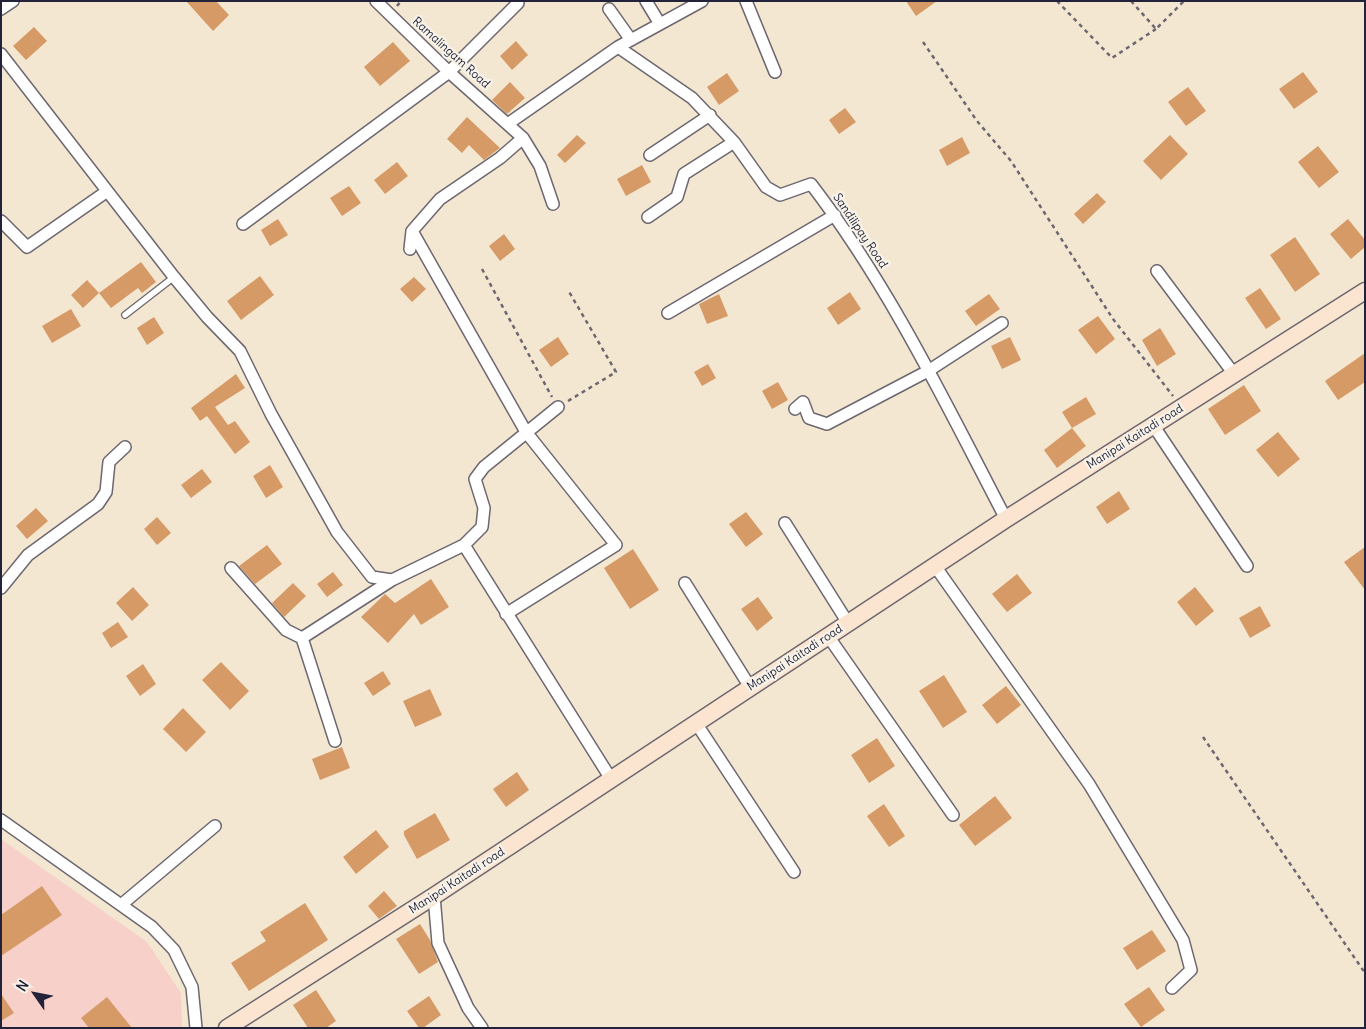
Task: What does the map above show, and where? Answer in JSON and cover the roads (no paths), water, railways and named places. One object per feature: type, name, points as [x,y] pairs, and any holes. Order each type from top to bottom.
[{"type":"main road","name":"Manipai Kaitadi road","points":[[228,1028],[434,896],[1006,519],[1365,291]]},
{"type":"street","points":[[1,9],[12,1]]},
{"type":"street","name":"Ramalingam Road","points":[[376,1],[449,72],[509,123],[523,138],[540,166],[553,204]]},
{"type":"street","points":[[646,1],[660,24]]},
{"type":"street","points":[[509,123],[618,47],[702,1]]},
{"type":"street","points":[[746,1],[775,72]]},
{"type":"street","points":[[243,224],[449,72],[518,3]]},
{"type":"street","points":[[609,9],[632,40]]},
{"type":"street","name":"Sandilipay Road","points":[[618,47],[692,98],[710,115],[734,142],[766,187],[780,195],[811,184],[835,215],[897,311],[1006,519]]},
{"type":"street","points":[[1,54],[106,192],[174,277],[207,317],[240,351],[271,414],[337,532],[372,577],[392,580]]},
{"type":"street","points":[[650,155],[710,115]]},
{"type":"street","points":[[410,249],[412,231],[440,199],[500,158],[523,138]]},
{"type":"street","points":[[648,217],[677,197],[684,174],[734,142]]},
{"type":"street","points":[[1,221],[27,247],[106,192]]},
{"type":"street","points":[[668,313],[835,215]]},
{"type":"street","points":[[412,231],[526,432],[616,545],[506,614]]},
{"type":"street","points":[[1157,271],[1234,374]]},
{"type":"street","points":[[795,409],[803,402],[809,418],[827,424],[928,371],[1002,323]]},
{"type":"street","points":[[302,638],[392,580],[464,545],[482,527],[484,508],[475,479],[484,467],[558,407]]},
{"type":"street","points":[[1153,425],[1247,566]]},
{"type":"street","points":[[1,588],[28,555],[98,504],[106,492],[109,462],[125,447]]},
{"type":"street","points":[[785,523],[848,623]]},
{"type":"street","points":[[464,545],[611,779]]},
{"type":"street","points":[[934,566],[1089,784],[1184,940],[1191,970],[1172,988]]},
{"type":"street","points":[[231,568],[286,630],[302,638],[335,741]]},
{"type":"street","points":[[685,583],[750,687]]},
{"type":"street","points":[[828,636],[953,815]]},
{"type":"street","points":[[696,723],[794,872]]},
{"type":"street","points":[[1,820],[152,927],[174,950],[192,988],[196,1028]]},
{"type":"street","points":[[121,905],[215,826]]},
{"type":"street","points":[[434,896],[438,943],[468,1008],[482,1028]]},
{"type":"lane","points":[[125,315],[174,277]]}]
